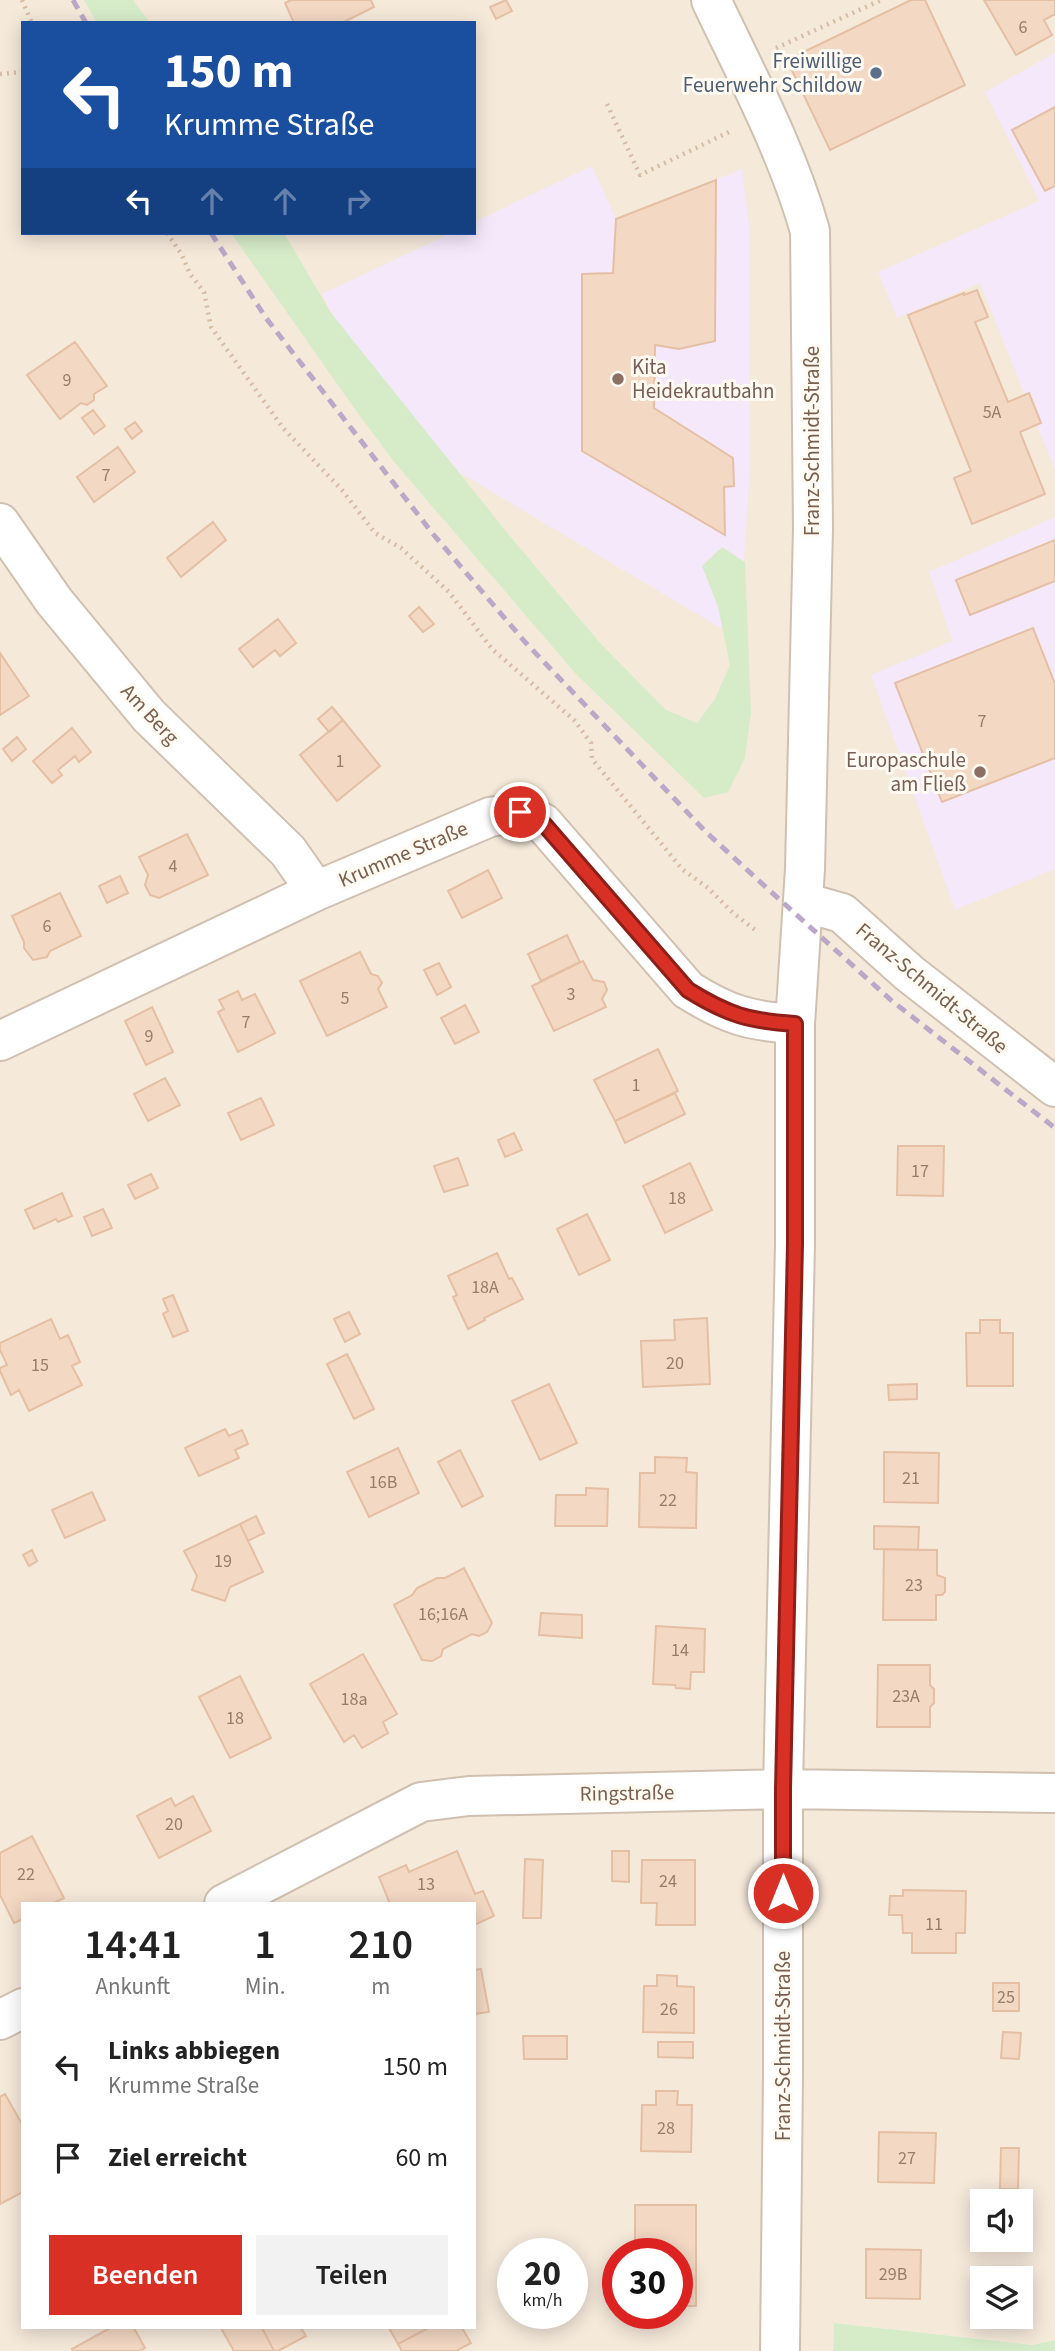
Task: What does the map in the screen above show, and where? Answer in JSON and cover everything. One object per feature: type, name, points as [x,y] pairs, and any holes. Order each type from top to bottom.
[{"type":"street","name":"Franz-Schmidt-Straße","points":[[710,0],[793,177],[810,231],[813,528],[803,902],[795,1024],[795,1244],[783,1789],[780,2351]]},
{"type":"street","name":"Am Berg","points":[[0,523],[54,601],[149,716],[288,851],[316,891]]},
{"type":"street","name":"Krumme Straße","points":[[0,1041],[316,891],[490,817],[520,812],[543,823],[688,990],[717,1008],[757,1021],[795,1024]]},
{"type":"street","name":"Franz-Schmidt-Straße","points":[[803,902],[842,913],[909,973],[1055,1087]]},
{"type":"street","name":"Ringstraße","points":[[228,1902],[421,1802],[469,1796],[783,1789],[1055,1793]]},
{"type":"street","points":[[0,2020],[21,2009]]},
{"type":"path","points":[[22,0],[31,21]]},
{"type":"path","points":[[742,64],[881,0]]},
{"type":"path","points":[[0,74],[21,72]]},
{"type":"path","points":[[607,104],[640,175],[735,129]]},
{"type":"path","points":[[168,235],[182,255],[190,274],[204,292],[211,327],[283,428],[342,490],[375,533],[401,548],[449,592],[492,649],[574,720],[591,743],[592,759],[681,869],[708,888],[733,913],[758,932]]},
{"type":"shaded area","points":[[0,0],[1055,0],[1055,2340],[1033,2345],[834,2323],[833,2351],[0,2351]]},
{"type":"shaded area","points":[[1055,53],[1055,470],[980,283],[897,318],[878,272],[1039,201],[985,92]]},
{"type":"shaded area","points":[[592,166],[616,219],[742,169],[749,224],[750,465],[739,639],[460,473],[346,341],[322,294],[447,235],[476,235],[476,221]]},
{"type":"shaded area","name":"Europaschule am Fließ","points":[[1055,517],[1055,869],[955,910],[871,675],[952,641],[929,572]]},
{"type":"green space","points":[[84,0],[133,0],[149,21],[96,21]]},
{"type":"green space","points":[[232,235],[285,235],[331,313],[509,535],[600,643],[666,710],[697,723],[715,699],[730,665],[718,607],[702,566],[722,547],[745,562],[751,713],[745,758],[728,792],[704,798],[576,674],[395,463]]},
{"type":"green space","points":[[834,2323],[1033,2345],[1055,2340],[1055,2351],[833,2351]]},
{"type":"building","points":[[291,0],[371,0],[374,7],[346,21],[293,21],[285,3]]},
{"type":"building","points":[[506,0],[512,11],[496,19],[490,7]]},
{"type":"building","name":"Freiwillige Feuerwehr Schildow","points":[[911,0],[925,0],[965,85],[830,150],[787,60]]},
{"type":"building","points":[[984,0],[1055,0],[1055,14],[1044,20],[1052,35],[1016,55]]},
{"type":"building","points":[[1055,107],[1055,186],[1045,191],[1012,130]]},
{"type":"building","name":"Kita Heidekrautbahn","points":[[716,180],[715,341],[679,349],[655,345],[654,408],[733,458],[734,486],[724,487],[725,535],[582,451],[582,274],[613,273],[616,219]]},
{"type":"building","points":[[977,290],[988,317],[975,322],[1008,402],[1029,393],[1041,423],[1020,432],[1045,494],[972,524],[954,478],[971,471],[908,315]]},
{"type":"building","points":[[75,342],[107,386],[94,394],[94,400],[87,405],[81,403],[60,419],[27,375]]},
{"type":"building","points":[[93,410],[105,426],[94,434],[82,418]]},
{"type":"building","points":[[135,422],[142,431],[132,439],[125,429]]},
{"type":"building","points":[[118,447],[135,472],[94,502],[77,477]]},
{"type":"building","points":[[213,522],[226,540],[181,577],[167,558]]},
{"type":"building","points":[[1055,540],[1055,581],[970,615],[956,580]]},
{"type":"building","points":[[419,607],[434,624],[423,632],[409,616]]},
{"type":"building","points":[[278,619],[296,643],[280,656],[275,650],[253,667],[239,649]]},
{"type":"building","points":[[1033,628],[1055,684],[1055,758],[942,802],[895,683]]},
{"type":"building","points":[[0,653],[29,696],[0,715]]},
{"type":"building","points":[[332,707],[343,720],[329,732],[318,719]]},
{"type":"building","points":[[343,720],[380,766],[337,801],[300,755]]},
{"type":"building","points":[[72,728],[91,752],[79,762],[75,756],[58,770],[62,775],[52,783],[33,761]]},
{"type":"building","points":[[17,737],[26,749],[12,761],[3,749]]},
{"type":"building","points":[[187,834],[208,875],[159,898],[150,895],[145,885],[148,875],[139,857]]},
{"type":"building","points":[[488,870],[502,898],[462,918],[448,891]]},
{"type":"building","points":[[120,876],[128,893],[107,903],[99,886]]},
{"type":"building","points":[[60,893],[81,936],[50,951],[47,957],[33,960],[24,948],[24,942],[12,916]]},
{"type":"building","points":[[567,935],[580,962],[541,981],[528,954]]},
{"type":"building","points":[[360,952],[371,974],[378,976],[382,983],[378,989],[387,1007],[327,1036],[300,981]]},
{"type":"building","points":[[583,961],[593,980],[604,982],[607,990],[602,999],[606,1007],[554,1031],[532,986]]},
{"type":"building","points":[[439,963],[451,987],[437,995],[424,970]]},
{"type":"building","points":[[238,991],[242,1000],[255,994],[275,1033],[238,1052],[218,1012],[224,1009],[219,1000]]},
{"type":"building","points":[[465,1005],[479,1032],[455,1044],[441,1018]]},
{"type":"building","points":[[152,1007],[173,1052],[146,1065],[125,1021]]},
{"type":"building","points":[[658,1049],[678,1091],[615,1121],[594,1080]]},
{"type":"building","points":[[165,1078],[180,1105],[148,1121],[134,1094]]},
{"type":"building","points":[[675,1093],[685,1114],[625,1143],[615,1121]]},
{"type":"building","points":[[261,1098],[274,1125],[241,1140],[228,1113]]},
{"type":"building","points":[[514,1133],[522,1150],[505,1157],[498,1140]]},
{"type":"building","points":[[898,1146],[944,1146],[943,1196],[897,1195]]},
{"type":"building","points":[[458,1158],[468,1185],[444,1192],[434,1166]]},
{"type":"building","points":[[690,1163],[712,1210],[665,1233],[643,1186]]},
{"type":"building","points":[[151,1174],[158,1188],[135,1199],[128,1185]]},
{"type":"building","points":[[62,1193],[72,1216],[58,1222],[56,1219],[34,1229],[25,1210]]},
{"type":"building","points":[[103,1209],[112,1228],[92,1236],[84,1217]]},
{"type":"building","points":[[587,1214],[610,1260],[579,1275],[557,1229]]},
{"type":"building","points":[[497,1253],[509,1279],[512,1278],[523,1299],[468,1329],[453,1297],[457,1295],[448,1276]]},
{"type":"building","points":[[173,1295],[188,1331],[173,1337],[163,1314],[168,1311],[163,1299]]},
{"type":"building","points":[[349,1312],[360,1334],[345,1342],[334,1319]]},
{"type":"building","points":[[707,1318],[710,1384],[643,1387],[641,1341],[675,1340],[674,1320]]},
{"type":"building","points":[[51,1319],[60,1339],[68,1335],[80,1362],[72,1366],[82,1385],[29,1411],[19,1390],[11,1395],[0,1371],[0,1368],[7,1365],[0,1350],[0,1343]]},
{"type":"building","points":[[980,1320],[1000,1320],[1000,1333],[1013,1333],[1013,1386],[967,1386],[966,1333],[980,1333]]},
{"type":"building","points":[[347,1354],[374,1409],[354,1419],[327,1364]]},
{"type":"building","points":[[549,1384],[577,1443],[540,1460],[512,1401]]},
{"type":"building","points":[[917,1384],[917,1399],[889,1400],[888,1385]]},
{"type":"building","points":[[225,1429],[229,1436],[242,1430],[248,1444],[235,1450],[239,1458],[199,1476],[185,1448]]},
{"type":"building","points":[[398,1448],[419,1493],[369,1517],[347,1472]]},
{"type":"building","points":[[460,1450],[483,1496],[462,1507],[438,1462]]},
{"type":"building","points":[[884,1452],[939,1453],[938,1503],[884,1502]]},
{"type":"building","points":[[655,1457],[687,1458],[686,1472],[697,1473],[696,1528],[639,1527],[640,1473],[655,1473]]},
{"type":"building","points":[[586,1488],[608,1489],[607,1526],[555,1526],[556,1495],[586,1495]]},
{"type":"building","points":[[92,1492],[105,1520],[65,1538],[52,1510]]},
{"type":"building","points":[[256,1516],[264,1533],[248,1541],[240,1524]]},
{"type":"building","points":[[240,1524],[263,1572],[230,1587],[225,1601],[192,1590],[197,1576],[184,1551]]},
{"type":"building","points":[[874,1526],[919,1527],[918,1550],[874,1549]]},
{"type":"building","points":[[884,1549],[937,1550],[937,1575],[945,1578],[945,1592],[936,1595],[936,1620],[883,1620]]},
{"type":"building","points":[[32,1550],[37,1561],[29,1566],[23,1555]]},
{"type":"building","points":[[464,1568],[492,1623],[487,1632],[479,1636],[472,1634],[443,1649],[441,1656],[432,1661],[422,1660],[394,1605],[412,1595],[417,1588]]},
{"type":"building","points":[[541,1613],[582,1615],[582,1638],[539,1635]]},
{"type":"building","points":[[656,1626],[705,1629],[704,1672],[691,1672],[690,1689],[653,1684]]},
{"type":"building","points":[[363,1654],[397,1714],[383,1722],[388,1733],[362,1748],[354,1735],[344,1742],[310,1684]]},
{"type":"building","points":[[878,1665],[930,1665],[934,1703],[930,1707],[930,1727],[877,1727]]},
{"type":"building","points":[[240,1676],[271,1738],[230,1758],[199,1697]]},
{"type":"building","points":[[193,1796],[211,1831],[159,1858],[137,1816],[171,1798],[175,1806]]},
{"type":"building","points":[[32,1836],[64,1898],[56,1902],[21,1902],[21,1920],[14,1923],[0,1895],[0,1853]]},
{"type":"building","points":[[457,1851],[475,1894],[483,1891],[494,1916],[476,1924],[476,1902],[389,1902],[379,1877],[406,1865],[409,1872]]},
{"type":"building","points":[[612,1851],[629,1851],[629,1882],[612,1881]]},
{"type":"building","points":[[525,1859],[543,1860],[541,1918],[523,1918]]},
{"type":"building","points":[[642,1860],[695,1860],[695,1925],[656,1925],[657,1903],[641,1903]]},
{"type":"building","points":[[903,1890],[966,1891],[965,1933],[956,1933],[956,1953],[912,1953],[912,1933],[903,1933],[902,1915],[889,1915],[890,1896],[903,1896]]},
{"type":"building","points":[[481,1969],[489,2012],[476,2014],[476,1970]]},
{"type":"building","points":[[657,1975],[677,1976],[677,1986],[694,1987],[694,2033],[643,2032],[644,1986],[657,1986]]},
{"type":"building","points":[[993,1983],[1019,1983],[1019,2011],[993,2011]]},
{"type":"building","points":[[1003,2032],[1021,2033],[1019,2059],[1001,2058]]},
{"type":"building","points":[[523,2036],[567,2036],[567,2059],[524,2059]]},
{"type":"building","points":[[658,2042],[693,2042],[693,2058],[658,2057]]},
{"type":"building","points":[[656,2091],[678,2091],[677,2105],[692,2105],[691,2152],[641,2151],[642,2105],[656,2105]]},
{"type":"building","points":[[5,2094],[21,2122],[21,2193],[0,2204],[0,2097]]},
{"type":"building","points":[[879,2132],[936,2133],[934,2183],[878,2182]]},
{"type":"building","points":[[1001,2148],[1019,2148],[1018,2189],[1000,2189]]},
{"type":"building","points":[[635,2205],[696,2205],[696,2306],[693,2306],[693,2238],[635,2238]]},
{"type":"building","points":[[866,2249],[921,2250],[920,2299],[866,2298]]},
{"type":"building","points":[[108,2329],[135,2329],[145,2348],[140,2351],[72,2349]]},
{"type":"building","points":[[222,2329],[263,2329],[274,2351],[234,2351]]},
{"type":"building","points":[[263,2329],[302,2329],[306,2336],[278,2351],[274,2351]]},
{"type":"building","points":[[390,2329],[426,2329],[398,2344]]},
{"type":"building","points":[[426,2329],[463,2329],[471,2343],[456,2351],[402,2351],[398,2344]]},
{"type":"railway","points":[[73,0],[85,21]]},
{"type":"railway","points":[[212,235],[266,318],[433,534],[525,642],[706,832],[758,880],[892,1001],[1055,1128]]},
{"type":"place","name":"Freiwillige Feuerwehr Schildow","points":[[876,73]]},
{"type":"place","name":"Kita Heidekrautbahn","points":[[618,379]]},
{"type":"place","name":"Europaschule am Fließ","points":[[980,772]]},
{"type":"route","points":[[520,812],[543,823],[688,990],[717,1008],[757,1021],[795,1024],[795,1244],[783,1893]]}]
